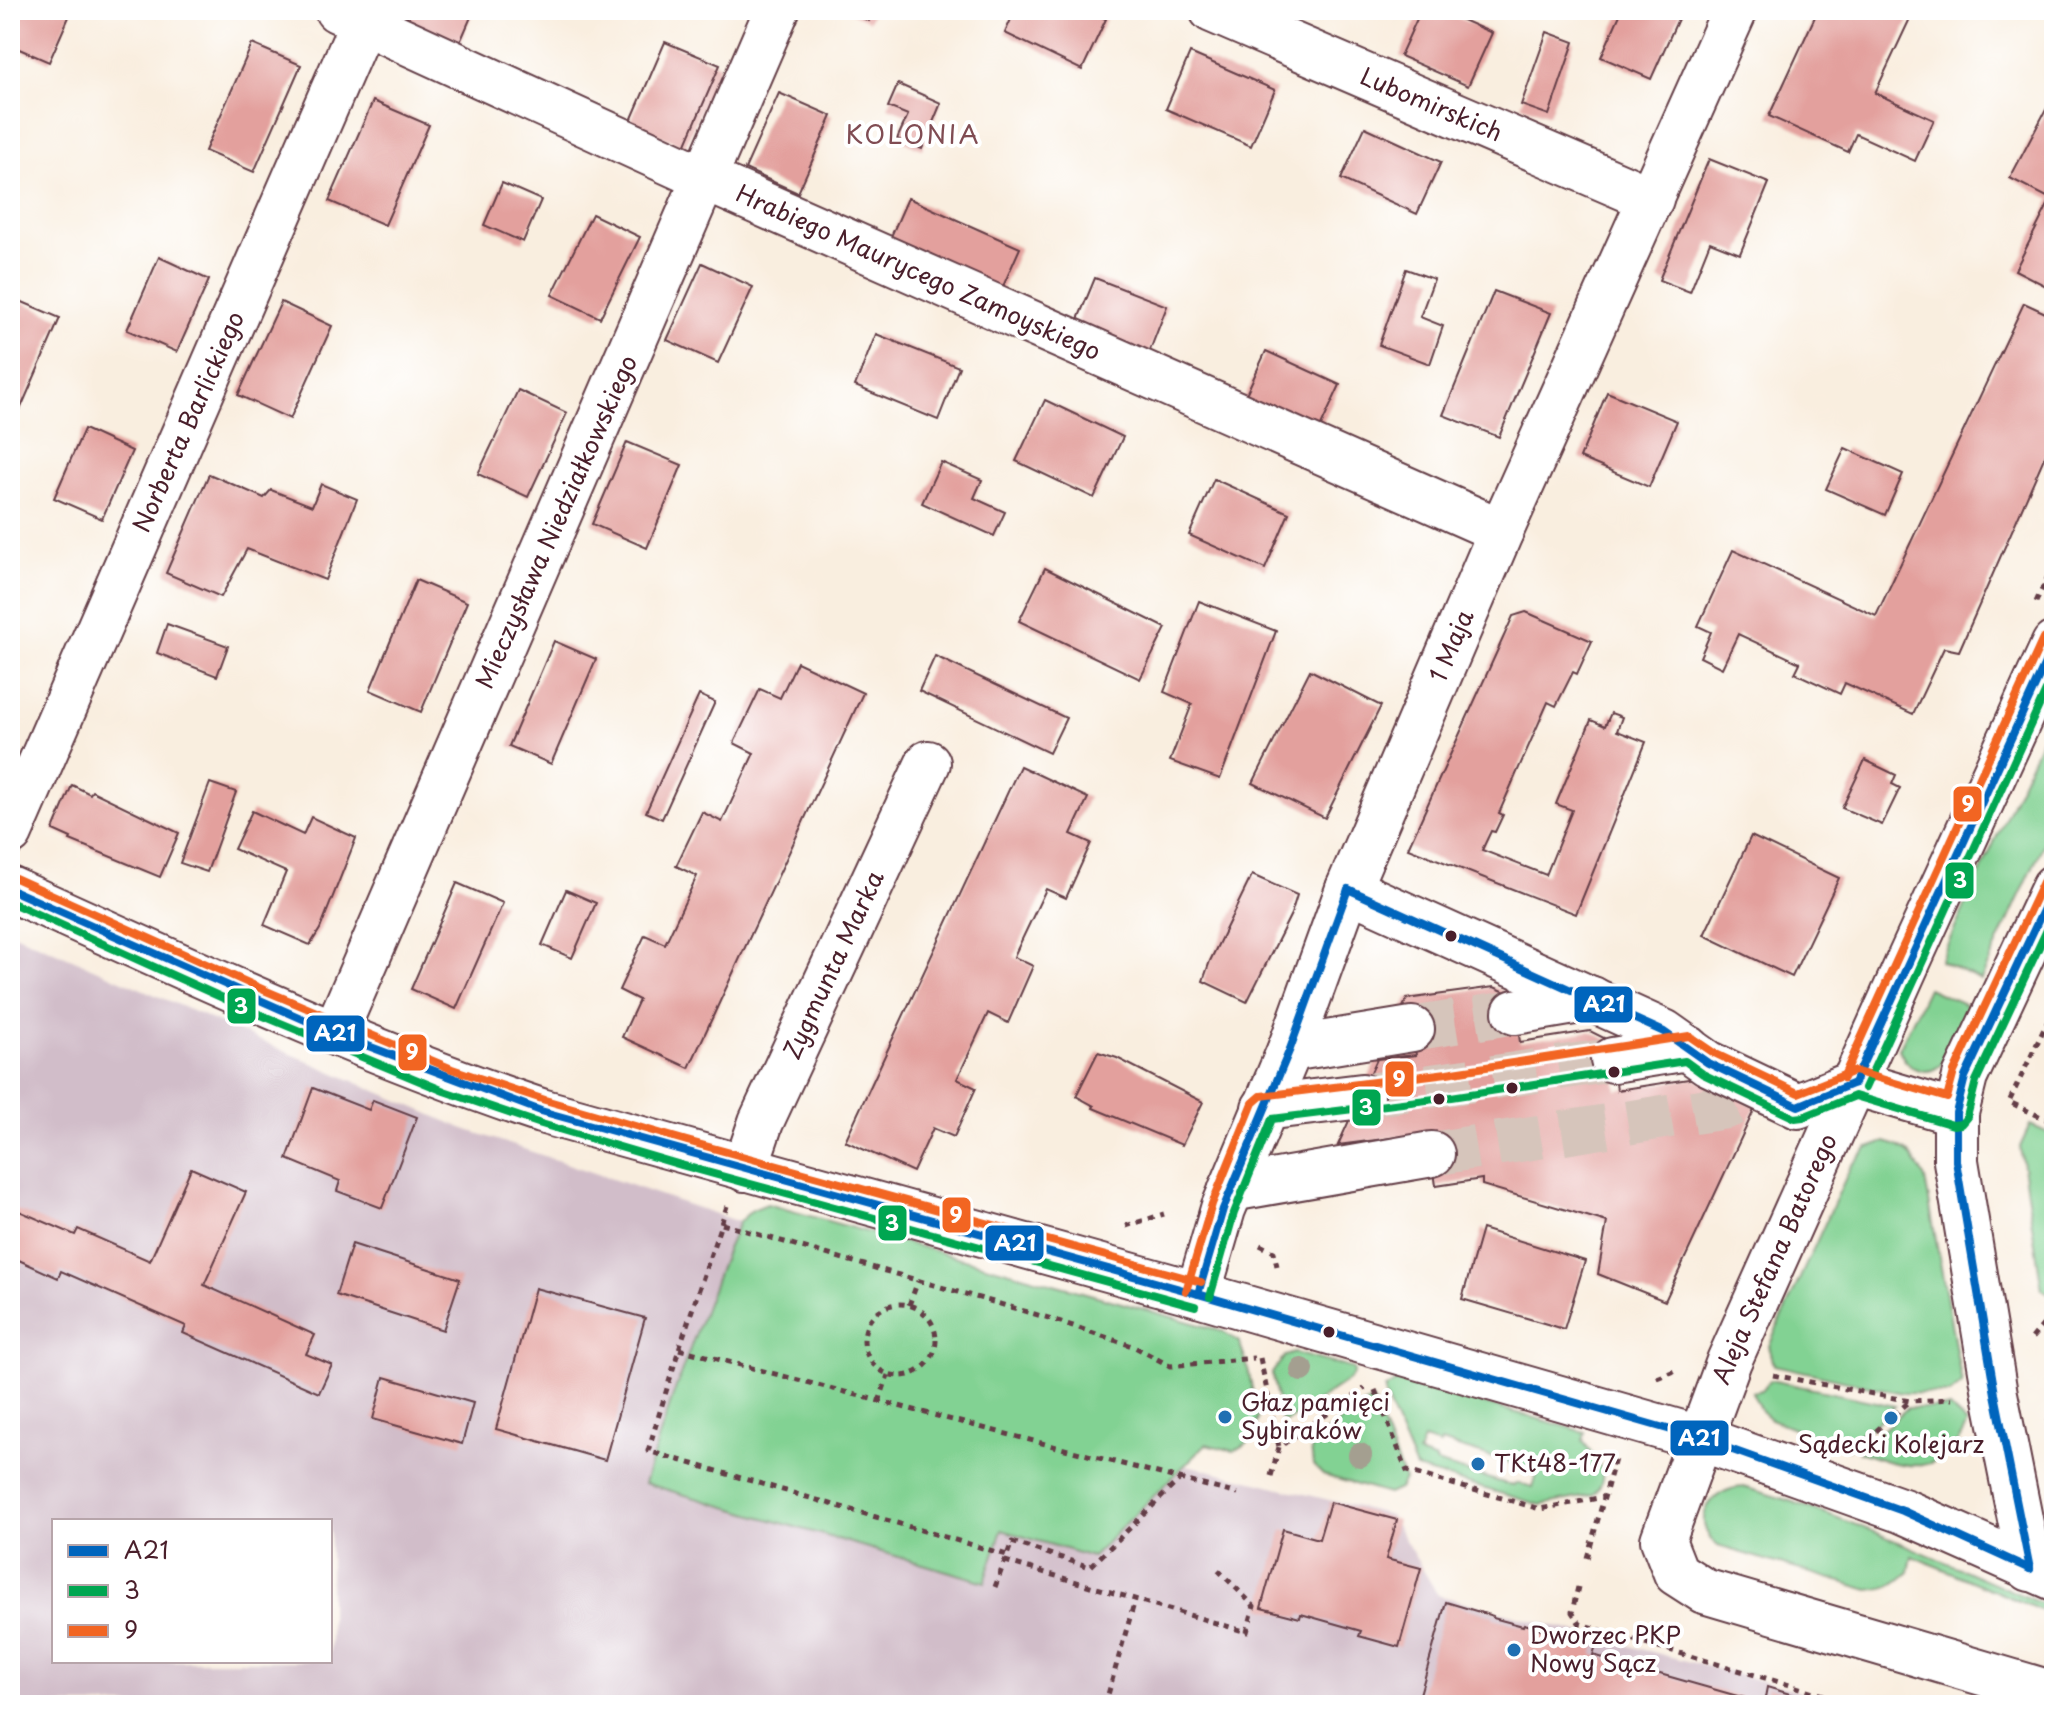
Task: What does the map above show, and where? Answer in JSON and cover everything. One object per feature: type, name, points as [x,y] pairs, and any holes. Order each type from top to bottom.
[{"type":"street","name":"Mieczysława Niedziałkowskiego","points":[[335,1033],[777,10]]},
{"type":"street","name":"Lubomirskich","points":[[1212,10],[1651,199]]},
{"type":"street","name":"1 Maja","points":[[1198,1294],[1231,1189],[1290,1049],[1348,889],[1501,531],[1735,10]]},
{"type":"street","name":"Hrabiego Maurycego Zamoyskiego","points":[[356,14],[706,179],[1501,531]]},
{"type":"street","name":"Norberta Barlickiego","points":[[10,833],[356,14]]},
{"type":"street","name":"Aleja Stefana Batorego","points":[[2054,644],[1729,1361],[1663,1540],[1676,1573],[1704,1591],[2054,1694]]},
{"type":"street","name":"Zygmunta Marka","points":[[737,1183],[761,1122],[928,763]]},
{"type":"street","points":[[2042,1574],[1995,1394],[1956,1161],[1956,1113],[1965,1077],[2054,887]]},
{"type":"street","points":[[10,889],[448,1080],[737,1183],[1198,1294],[1699,1438],[1903,1511],[2042,1574]]},
{"type":"street","points":[[1348,889],[1664,1032],[1757,1096],[1798,1106],[1854,1083],[1956,1113]]},
{"type":"street","points":[[1515,1012],[1592,999]]},
{"type":"street","points":[[1290,1049],[1412,1029]]},
{"type":"street","points":[[1613,1060],[1688,1048]]},
{"type":"street","points":[[1264,1108],[1362,1096]]},
{"type":"street","points":[[1231,1189],[1432,1154]]},
{"type":"path","points":[[2054,1008],[2009,1102],[2054,1123]]},
{"type":"path","points":[[737,1183],[679,1349],[648,1451],[1247,1632],[1254,1606],[1216,1568]]},
{"type":"path","points":[[722,1224],[1065,1324],[1135,1347],[1170,1366],[1260,1357]]},
{"type":"path","points":[[909,1305],[918,1281]]},
{"type":"path","points":[[896,1304],[909,1305],[921,1310],[930,1319],[935,1329],[935,1352],[921,1370],[900,1377],[888,1375],[871,1361],[865,1350],[867,1325],[884,1308],[896,1304]]},
{"type":"path","points":[[2026,1344],[2054,1312]]},
{"type":"path","points":[[679,1349],[1238,1494]]},
{"type":"path","points":[[1259,1349],[1279,1447],[1271,1476]]},
{"type":"path","points":[[1766,1374],[1910,1401],[1954,1399]]},
{"type":"path","points":[[879,1402],[888,1375]]},
{"type":"path","points":[[1279,1447],[1373,1383],[1407,1471],[1540,1509],[1604,1497]]},
{"type":"path","points":[[1851,1453],[1910,1401]]},
{"type":"path","points":[[1587,1558],[1615,1458],[1606,1448]]},
{"type":"path","points":[[995,1587],[1012,1542],[1090,1567],[1180,1479]]},
{"type":"path","points":[[1578,1587],[1572,1612],[1580,1624],[1858,1705]]},
{"type":"path","points":[[1105,1705],[1135,1600]]},
{"type":"shaded area","points":[[10,932],[462,1128],[739,1222],[677,1384],[645,1483],[984,1581],[1002,1530],[1092,1557],[1187,1465],[1390,1515],[1438,1595],[1852,1705],[10,1705]]},
{"type":"green space","points":[[2054,711],[2054,821],[1981,980],[1940,961]]},
{"type":"green space","points":[[1928,988],[1968,1006],[1952,1049],[1938,1067],[1930,1071],[1909,1065],[1899,1049]]},
{"type":"green space","points":[[2030,1125],[2054,1135],[2052,1295],[2042,1289],[2020,1147]]},
{"type":"green space","points":[[1885,1142],[1910,1154],[1925,1179],[1962,1384],[1950,1394],[1902,1393],[1774,1365],[1769,1346],[1851,1166],[1868,1148]]},
{"type":"green space","points":[[767,1204],[1222,1331],[1239,1342],[1248,1368],[1258,1419],[1250,1441],[1234,1451],[1206,1444],[1092,1557],[1002,1530],[985,1582],[644,1483],[727,1249],[739,1222],[752,1210]]},
{"type":"green space","points":[[1294,1353],[1354,1369],[1354,1373],[1350,1379],[1286,1422],[1281,1420],[1272,1373],[1285,1356]]},
{"type":"green space","points":[[1399,1380],[1585,1432],[1583,1441],[1602,1473],[1599,1487],[1593,1495],[1541,1505],[1416,1469],[1385,1396],[1385,1389]],"holes":[[[1423,1440],[1440,1445],[1441,1442],[1521,1466],[1520,1469],[1537,1474],[1533,1488],[1516,1483],[1514,1486],[1436,1463],[1436,1460],[1418,1454]]]},
{"type":"green space","points":[[1770,1380],[1895,1406],[1848,1449],[1770,1419],[1761,1411],[1752,1392],[1762,1390]]},
{"type":"green space","points":[[1372,1399],[1404,1480],[1399,1489],[1388,1494],[1323,1475],[1313,1465],[1311,1448],[1315,1440]]},
{"type":"green space","points":[[1907,1408],[1950,1408],[1967,1424],[1958,1442],[1935,1462],[1907,1465],[1859,1452]]},
{"type":"green space","points":[[1743,1487],[1822,1512],[1900,1543],[2054,1609],[2054,1616],[1912,1556],[1909,1572],[1899,1580],[1887,1587],[1869,1590],[1718,1546],[1705,1527],[1707,1508],[1721,1494]]},
{"type":"building","points":[[13,10],[72,10],[49,62],[10,45],[10,16]]},
{"type":"building","points":[[410,10],[474,10],[458,47],[404,23]]},
{"type":"building","points":[[845,10],[874,10],[869,21]]},
{"type":"building","points":[[1015,10],[1087,10],[1106,19],[1082,70],[1005,33]]},
{"type":"building","points":[[1421,10],[1440,10],[1492,33],[1468,86],[1400,56]]},
{"type":"building","points":[[1622,10],[1682,10],[1651,79],[1601,57]]},
{"type":"building","points":[[1818,10],[1914,10],[1875,93],[1934,120],[1915,161],[1856,134],[1848,152],[1769,116]]},
{"type":"building","points":[[1547,32],[1574,42],[1549,115],[1521,105]]},
{"type":"building","points":[[665,42],[720,65],[685,146],[630,123]]},
{"type":"building","points":[[252,44],[301,65],[254,172],[205,151]]},
{"type":"building","points":[[1190,53],[1275,90],[1251,146],[1166,109]]},
{"type":"building","points":[[898,84],[941,103],[922,149],[897,139],[908,115],[888,107]]},
{"type":"building","points":[[779,93],[832,116],[798,193],[745,169]]},
{"type":"building","points":[[373,101],[429,125],[385,225],[329,201]]},
{"type":"building","points":[[2049,104],[2054,106],[2054,290],[2015,270],[2051,199],[2010,178]]},
{"type":"building","points":[[1365,127],[1441,162],[1417,214],[1341,179]]},
{"type":"building","points":[[1709,159],[1769,183],[1740,254],[1710,242],[1690,292],[1659,280]]},
{"type":"building","points":[[502,183],[541,200],[523,242],[484,225]]},
{"type":"building","points":[[908,198],[1020,248],[1001,291],[889,241]]},
{"type":"building","points":[[592,214],[640,237],[600,318],[552,295]]},
{"type":"building","points":[[159,257],[209,280],[177,352],[127,330]]},
{"type":"building","points":[[702,263],[753,287],[718,363],[667,340]]},
{"type":"building","points":[[1406,269],[1434,279],[1420,317],[1443,326],[1430,364],[1379,345]]},
{"type":"building","points":[[1095,278],[1167,306],[1147,358],[1074,329]]},
{"type":"building","points":[[1494,291],[1551,313],[1499,437],[1443,415]]},
{"type":"building","points":[[20,301],[60,318],[20,410],[10,406],[10,324]]},
{"type":"building","points":[[281,302],[332,326],[290,419],[238,395]]},
{"type":"building","points":[[2024,303],[2054,317],[2054,435],[1959,651],[1944,648],[1913,714],[1845,683],[1840,694],[1795,673],[1800,663],[1738,634],[1722,668],[1700,657],[1711,632],[1698,626],[1733,550],[1876,616]]},
{"type":"building","points":[[876,334],[959,367],[938,420],[855,386]]},
{"type":"building","points":[[1266,351],[1340,385],[1315,439],[1241,405]]},
{"type":"building","points":[[518,390],[567,413],[528,497],[478,474]]},
{"type":"building","points":[[1607,392],[1677,421],[1649,487],[1580,458]]},
{"type":"building","points":[[1045,400],[1123,437],[1094,498],[1016,461]]},
{"type":"building","points":[[84,429],[132,451],[102,519],[54,498]]},
{"type":"building","points":[[627,442],[682,465],[647,548],[592,524]]},
{"type":"building","points":[[1845,448],[1903,474],[1885,515],[1826,489]]},
{"type":"building","points":[[941,462],[982,480],[974,498],[1005,512],[994,536],[922,503]]},
{"type":"building","points":[[209,474],[264,498],[271,490],[312,506],[321,484],[357,499],[325,580],[247,549],[221,597],[166,573]]},
{"type":"building","points":[[1214,479],[1289,513],[1265,569],[1189,535]]},
{"type":"building","points":[[1045,568],[1166,628],[1140,679],[1019,621]]},
{"type":"building","points":[[416,580],[467,602],[421,712],[370,690]]},
{"type":"building","points":[[1199,601],[1276,631],[1220,779],[1170,761],[1192,704],[1164,692]]},
{"type":"building","points":[[1526,612],[1592,641],[1577,674],[1573,672],[1556,706],[1548,702],[1499,813],[1503,815],[1482,850],[1546,875],[1572,810],[1556,804],[1591,720],[1605,726],[1611,713],[1622,717],[1617,731],[1646,742],[1576,914],[1408,848],[1513,616]]},
{"type":"building","points":[[167,624],[228,646],[217,676],[157,653]]},
{"type":"building","points":[[554,641],[596,659],[551,764],[509,746]]},
{"type":"building","points":[[935,656],[1066,718],[1049,753],[919,691]]},
{"type":"building","points":[[797,662],[863,693],[689,1068],[622,1037],[639,1000],[619,990],[645,935],[665,944],[697,876],[676,866],[702,812],[722,822],[754,753],[734,743],[760,689],[780,698]]},
{"type":"building","points":[[1310,670],[1381,706],[1325,818],[1253,783]]},
{"type":"building","points":[[699,695],[715,702],[662,819],[646,812]]},
{"type":"building","points":[[1865,760],[1896,775],[1892,784],[1900,788],[1882,825],[1842,808]]},
{"type":"building","points":[[1020,766],[1088,798],[1071,834],[1091,843],[1066,898],[1046,889],[1015,954],[1014,957],[1033,966],[1008,1023],[988,1013],[957,1079],[976,1088],[954,1137],[933,1128],[913,1172],[845,1141]]},
{"type":"building","points":[[210,783],[236,792],[207,872],[180,863]]},
{"type":"building","points":[[72,785],[90,794],[92,791],[179,833],[160,877],[53,830]]},
{"type":"building","points":[[252,811],[303,835],[311,817],[356,838],[320,929],[310,945],[264,925],[286,872],[234,849]]},
{"type":"building","points":[[1751,836],[1839,878],[1792,977],[1704,935]]},
{"type":"building","points":[[1252,875],[1297,895],[1291,914],[1247,1002],[1203,981]]},
{"type":"building","points":[[457,883],[503,903],[456,1009],[411,989]]},
{"type":"building","points":[[566,890],[596,903],[572,958],[542,945]]},
{"type":"building","points":[[1494,987],[1526,1001],[1514,1004],[1520,1042],[1590,1031],[1624,1048],[1612,1050],[1617,1090],[1695,1078],[1756,1106],[1665,1301],[1598,1274],[1607,1222],[1482,1185],[1482,1179],[1436,1186],[1429,1133],[1338,1145],[1377,1059],[1416,1055],[1410,1018],[1397,1019],[1407,999]]},
{"type":"building","points":[[1098,1052],[1117,1058],[1203,1102],[1182,1145],[1093,1108],[1076,1096]]},
{"type":"building","points":[[313,1088],[369,1110],[373,1100],[417,1117],[382,1208],[337,1191],[340,1181],[287,1159]]},
{"type":"building","points":[[191,1168],[246,1192],[204,1285],[315,1335],[306,1354],[332,1365],[319,1393],[183,1333],[186,1326],[61,1271],[58,1278],[10,1256],[10,1207],[75,1235],[78,1229],[150,1261]]},
{"type":"building","points":[[1482,1229],[1585,1261],[1564,1329],[1462,1299]]},
{"type":"building","points":[[352,1244],[460,1279],[443,1330],[336,1295]]},
{"type":"building","points":[[535,1288],[645,1318],[605,1460],[496,1429]]},
{"type":"building","points":[[384,1377],[473,1403],[462,1444],[373,1419]]},
{"type":"building","points":[[1330,1502],[1397,1520],[1386,1559],[1421,1568],[1399,1647],[1359,1636],[1361,1631],[1301,1614],[1300,1618],[1261,1608],[1283,1529],[1319,1539]]},
{"type":"building","name":"Dworzec PKP Nowy Sącz","points":[[1446,1602],[1493,1618],[1596,1645],[1593,1655],[1734,1695],[1764,1703],[1767,1687],[1826,1705],[1423,1705],[1425,1699],[1419,1698]]},
{"type":"tunnel","points":[[1412,1029],[1515,1012]]},
{"type":"tunnel","points":[[1362,1096],[1613,1060]]},
{"type":"tunnel","points":[[1432,1154],[1726,1107],[1744,1100]]},
{"type":"transit line","name":"9","points":[[1843,1078],[2043,639]]},
{"type":"transit line","name":"A21","points":[[1854,1083],[2054,644]]},
{"type":"transit line","name":"3","points":[[1865,1088],[2054,673]]},
{"type":"transit line","name":"9","points":[[15,878],[264,990],[452,1069],[687,1141],[1201,1282]]},
{"type":"transit line","name":"9","points":[[1186,1291],[1212,1204],[1253,1103],[1261,1096],[1447,1073],[1689,1036],[1714,1053],[1798,1093],[1854,1071],[1947,1098],[1954,1072],[2043,882]]},
{"type":"transit line","name":"A21","points":[[2030,1569],[1995,1394],[1956,1161],[1956,1113],[1965,1077],[2054,887]]},
{"type":"transit line","name":"A21","points":[[10,889],[339,1035],[541,1111],[1198,1294],[1699,1438],[1903,1511],[2030,1569]]},
{"type":"transit line","name":"A21","points":[[1348,889],[1664,1032],[1708,1063],[1798,1106],[1854,1083]]},
{"type":"transit line","name":"A21","points":[[1198,1294],[1223,1209],[1290,1049],[1348,889]]},
{"type":"transit line","name":"3","points":[[10,902],[254,1012],[444,1091],[538,1123],[681,1165],[1195,1306]]},
{"type":"transit line","name":"3","points":[[1210,1297],[1234,1213],[1272,1119],[1451,1097],[1685,1061],[1703,1074],[1795,1118],[1855,1096],[1953,1125],[1961,1124],[1967,1117],[1976,1081],[2054,915]]},
{"type":"place","name":"Głaz pamięci Sybiraków","points":[[1225,1417]]},
{"type":"place","name":"Sądecki Kolejarz","points":[[1891,1418]]},
{"type":"place","name":"TKt48-177","points":[[1478,1464]]},
{"type":"place","name":"Dworzec PKP Nowy Sącz","points":[[1514,1650]]},
{"type":"district","name":"KOLONIA","points":[[913,135]]}]
